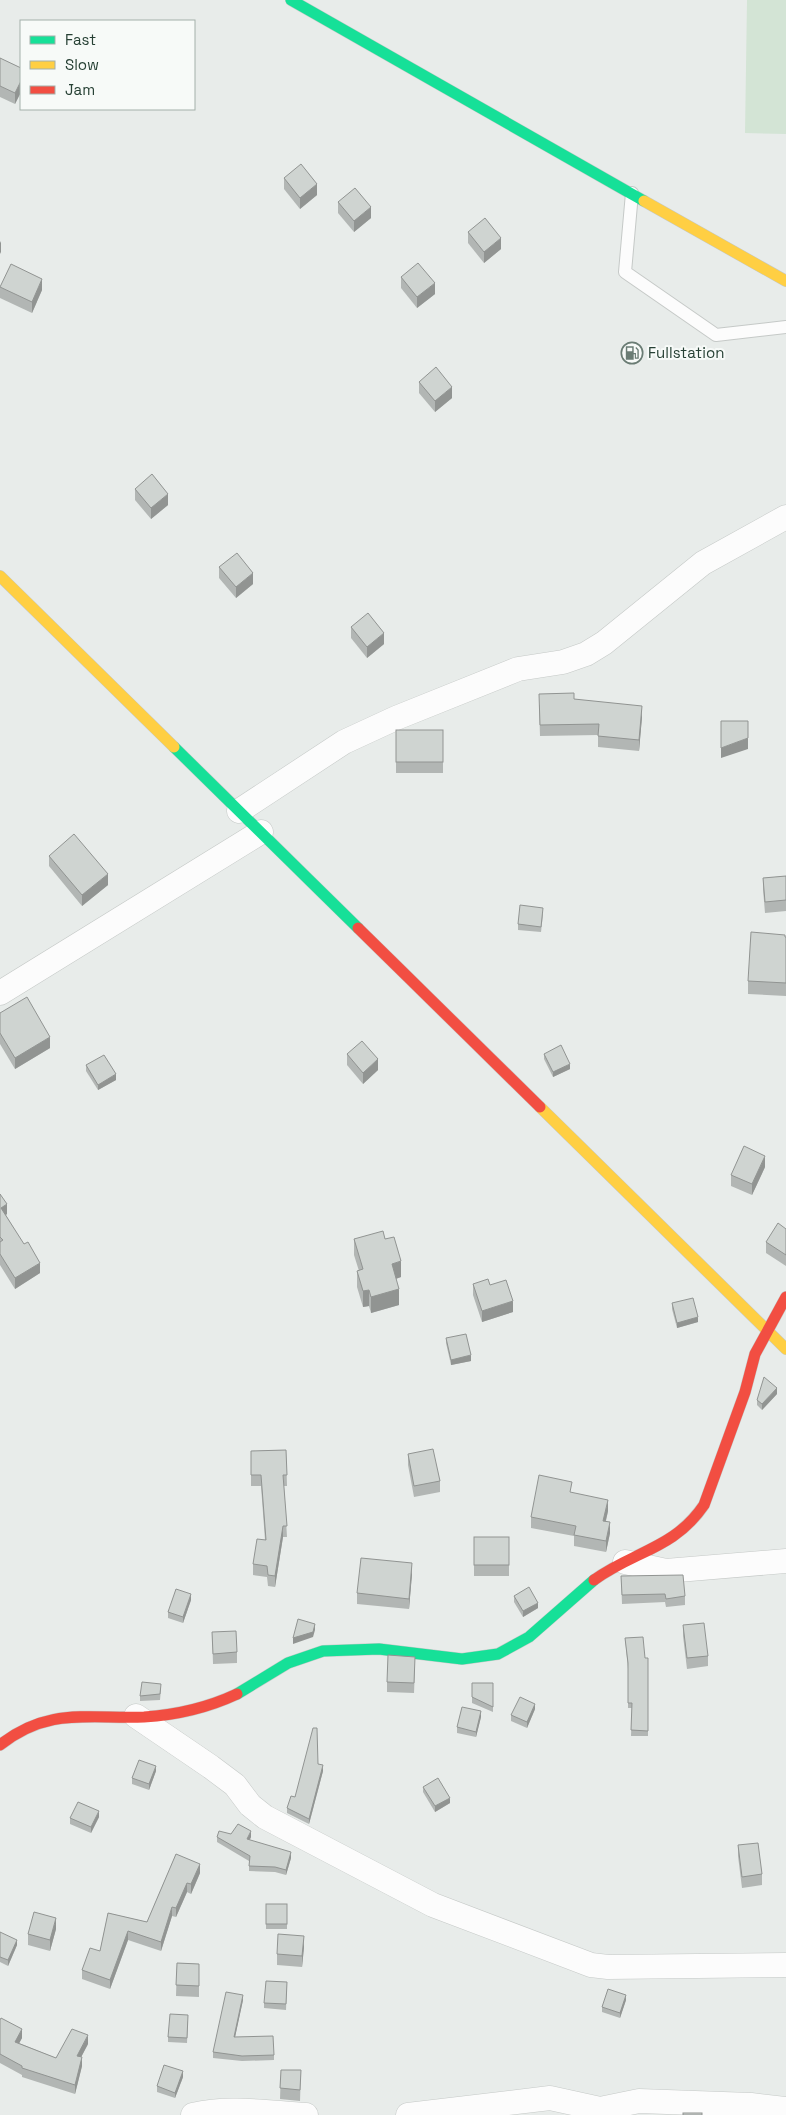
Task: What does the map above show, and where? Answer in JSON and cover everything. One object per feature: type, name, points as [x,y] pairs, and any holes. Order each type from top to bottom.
[{"type":"main road","points":[[291,0],[786,281]]},
{"type":"main road","points":[[0,576],[786,1349]]},
{"type":"main road","points":[[0,1745],[12,1733],[40,1722],[58,1718],[163,1716],[198,1709],[236,1694],[293,1659],[322,1651],[356,1648],[413,1652],[449,1659],[478,1658],[502,1652],[527,1640],[545,1626],[575,1595],[597,1577],[680,1534],[695,1521],[704,1505],[746,1392],[748,1372],[753,1356],[786,1297]]},
{"type":"street","points":[[239,811],[344,742],[396,718],[518,670],[563,662],[586,654],[604,643],[703,563],[786,517]]},
{"type":"street","points":[[0,993],[261,832]]},
{"type":"street","points":[[625,1562],[666,1571],[786,1561]]},
{"type":"street","points":[[136,1716],[235,1785],[250,1805],[265,1817],[443,1909],[591,1965],[608,1967],[786,1964]]},
{"type":"street","points":[[408,2115],[550,2098],[574,2110],[600,2109],[639,2101],[727,2104],[786,2109]]},
{"type":"street","points":[[193,2115],[207,2111],[306,2115]]},
{"type":"lane","points":[[632,194],[625,272],[716,335],[786,328]]},
{"type":"green space","points":[[747,0],[786,0],[786,134],[745,133]]},
{"type":"building","points":[[0,58],[20,68],[20,83],[15,93],[0,86]]},
{"type":"building","points":[[301,164],[317,184],[300,198],[284,178]]},
{"type":"building","points":[[355,188],[371,207],[354,221],[338,202]]},
{"type":"building","points":[[485,218],[501,238],[484,252],[468,232]]},
{"type":"building","points":[[418,263],[435,283],[417,297],[401,277]]},
{"type":"building","points":[[11,264],[42,279],[32,302],[0,287]]},
{"type":"building","points":[[436,367],[452,387],[435,401],[419,382]]},
{"type":"building","points":[[152,474],[168,494],[151,508],[135,489]]},
{"type":"building","points":[[237,553],[253,573],[236,587],[219,567]]},
{"type":"building","points":[[368,613],[384,633],[367,647],[351,627]]},
{"type":"building","points":[[574,693],[574,699],[642,706],[639,740],[598,736],[599,724],[540,725],[539,694]]},
{"type":"building","points":[[721,721],[748,721],[748,738],[721,748]]},
{"type":"building","points":[[396,730],[443,730],[443,762],[396,762]]},
{"type":"building","points":[[74,834],[108,874],[82,895],[49,856]]},
{"type":"building","points":[[786,876],[786,900],[765,902],[763,878]]},
{"type":"building","points":[[520,905],[543,908],[541,927],[518,924]]},
{"type":"building","points":[[751,932],[785,935],[786,983],[748,981]]},
{"type":"building","points":[[27,997],[50,1037],[15,1058],[0,1033],[0,1013]]},
{"type":"building","points":[[362,1041],[378,1059],[363,1073],[347,1054]]},
{"type":"building","points":[[561,1045],[570,1064],[553,1072],[544,1054]]},
{"type":"building","points":[[104,1055],[116,1074],[98,1085],[86,1065]]},
{"type":"building","points":[[744,1146],[765,1156],[752,1184],[731,1175]]},
{"type":"building","points":[[0,1194],[7,1204],[1,1208],[24,1244],[28,1242],[40,1263],[15,1278],[0,1254],[0,1242],[3,1240],[0,1237]]},
{"type":"building","points":[[778,1223],[786,1229],[786,1255],[766,1242]]},
{"type":"building","points":[[383,1231],[385,1239],[394,1237],[401,1261],[392,1264],[399,1289],[371,1297],[369,1290],[363,1291],[357,1271],[363,1269],[354,1239]]},
{"type":"building","points":[[488,1279],[490,1285],[506,1280],[513,1301],[482,1311],[473,1284]]},
{"type":"building","points":[[693,1298],[698,1317],[677,1323],[672,1303]]},
{"type":"building","points":[[466,1334],[471,1355],[451,1360],[446,1338]]},
{"type":"building","points":[[764,1377],[777,1388],[762,1404],[757,1400]]},
{"type":"building","points":[[433,1449],[440,1481],[414,1486],[408,1454]]},
{"type":"building","points":[[286,1450],[287,1475],[283,1475],[287,1526],[283,1526],[275,1576],[268,1575],[267,1566],[253,1564],[257,1539],[266,1540],[261,1475],[251,1475],[251,1451]]},
{"type":"building","points":[[539,1475],[572,1482],[570,1492],[608,1500],[603,1521],[610,1522],[606,1541],[574,1535],[576,1526],[531,1517]]},
{"type":"building","points":[[474,1537],[509,1537],[509,1565],[474,1565]]},
{"type":"building","points":[[361,1558],[412,1563],[409,1599],[357,1593]]},
{"type":"building","points":[[683,1575],[685,1596],[666,1599],[665,1594],[622,1595],[621,1576]]},
{"type":"building","points":[[529,1587],[538,1603],[523,1611],[514,1596]]},
{"type":"building","points":[[176,1589],[191,1594],[183,1617],[168,1612]]},
{"type":"building","points":[[298,1619],[315,1624],[313,1632],[293,1638]]},
{"type":"building","points":[[704,1623],[708,1656],[687,1658],[683,1625]]},
{"type":"building","points":[[236,1631],[237,1652],[213,1654],[212,1632]]},
{"type":"building","points":[[643,1637],[645,1658],[648,1658],[648,1731],[631,1730],[632,1703],[628,1703],[628,1663],[625,1638]]},
{"type":"building","points":[[388,1655],[415,1657],[414,1683],[387,1682]]},
{"type":"building","points":[[142,1682],[161,1684],[160,1694],[140,1696]]},
{"type":"building","points":[[472,1683],[493,1683],[493,1707],[472,1697]]},
{"type":"building","points":[[520,1697],[535,1704],[527,1722],[511,1715]]},
{"type":"building","points":[[462,1707],[481,1711],[476,1732],[457,1727]]},
{"type":"building","points":[[313,1728],[317,1728],[318,1764],[323,1765],[309,1819],[287,1808],[291,1796],[295,1797]]},
{"type":"building","points":[[139,1760],[156,1766],[149,1784],[132,1778]]},
{"type":"building","points":[[438,1778],[450,1798],[435,1806],[423,1787]]},
{"type":"building","points":[[78,1802],[99,1811],[91,1827],[70,1818]]},
{"type":"building","points":[[238,1824],[251,1831],[247,1839],[291,1852],[286,1870],[275,1867],[249,1866],[250,1856],[217,1837],[219,1831],[231,1834]]},
{"type":"building","points":[[758,1843],[762,1874],[742,1877],[738,1845]]},
{"type":"building","points":[[176,1854],[200,1864],[191,1884],[187,1883],[176,1908],[172,1907],[161,1942],[128,1931],[110,1980],[82,1970],[90,1948],[100,1951],[108,1913],[147,1922]]},
{"type":"building","points":[[266,1904],[287,1904],[287,1924],[266,1924]]},
{"type":"building","points":[[34,1912],[56,1918],[50,1940],[28,1934]]},
{"type":"building","points":[[0,1932],[17,1940],[8,1960],[0,1957]]},
{"type":"building","points":[[278,1934],[304,1936],[302,1956],[277,1954]]},
{"type":"building","points":[[177,1963],[199,1964],[199,1986],[176,1985]]},
{"type":"building","points":[[266,1981],[287,1982],[286,2004],[264,2003]]},
{"type":"building","points":[[608,1989],[626,1995],[620,2013],[602,2007]]},
{"type":"building","points":[[226,1992],[243,1995],[234,2037],[273,2036],[274,2055],[242,2056],[213,2052]]},
{"type":"building","points":[[170,2014],[188,2015],[187,2038],[168,2037]]},
{"type":"building","points":[[1,2018],[22,2029],[15,2042],[56,2058],[72,2029],[88,2035],[77,2056],[82,2057],[75,2085],[22,2068],[22,2066],[0,2054]]},
{"type":"building","points":[[164,2065],[183,2071],[175,2093],[157,2086]]},
{"type":"building","points":[[281,2070],[301,2070],[300,2090],[280,2088]]},
{"type":"building","points":[[683,2113],[702,2113],[702,2115],[683,2115]]},
{"type":"traffic: fast","points":[[291,0],[644,201]]},
{"type":"traffic: fast","points":[[174,747],[358,928]]},
{"type":"traffic: fast","points":[[237,1694],[288,1663],[323,1651],[379,1649],[462,1659],[498,1654],[529,1637],[594,1580]]},
{"type":"traffic: slow","points":[[644,201],[786,281]]},
{"type":"traffic: slow","points":[[0,576],[174,747]]},
{"type":"traffic: slow","points":[[540,1107],[786,1349]]},
{"type":"traffic: jam","points":[[358,928],[540,1107]]},
{"type":"traffic: jam","points":[[594,1580],[609,1570],[667,1540],[692,1520],[704,1505],[745,1392],[755,1354],[786,1297]]},
{"type":"traffic: jam","points":[[0,1745],[18,1733],[52,1720],[86,1717],[168,1715],[203,1707],[237,1694]]},
{"type":"place","name":"Fullstation","points":[[632,353]]}]
